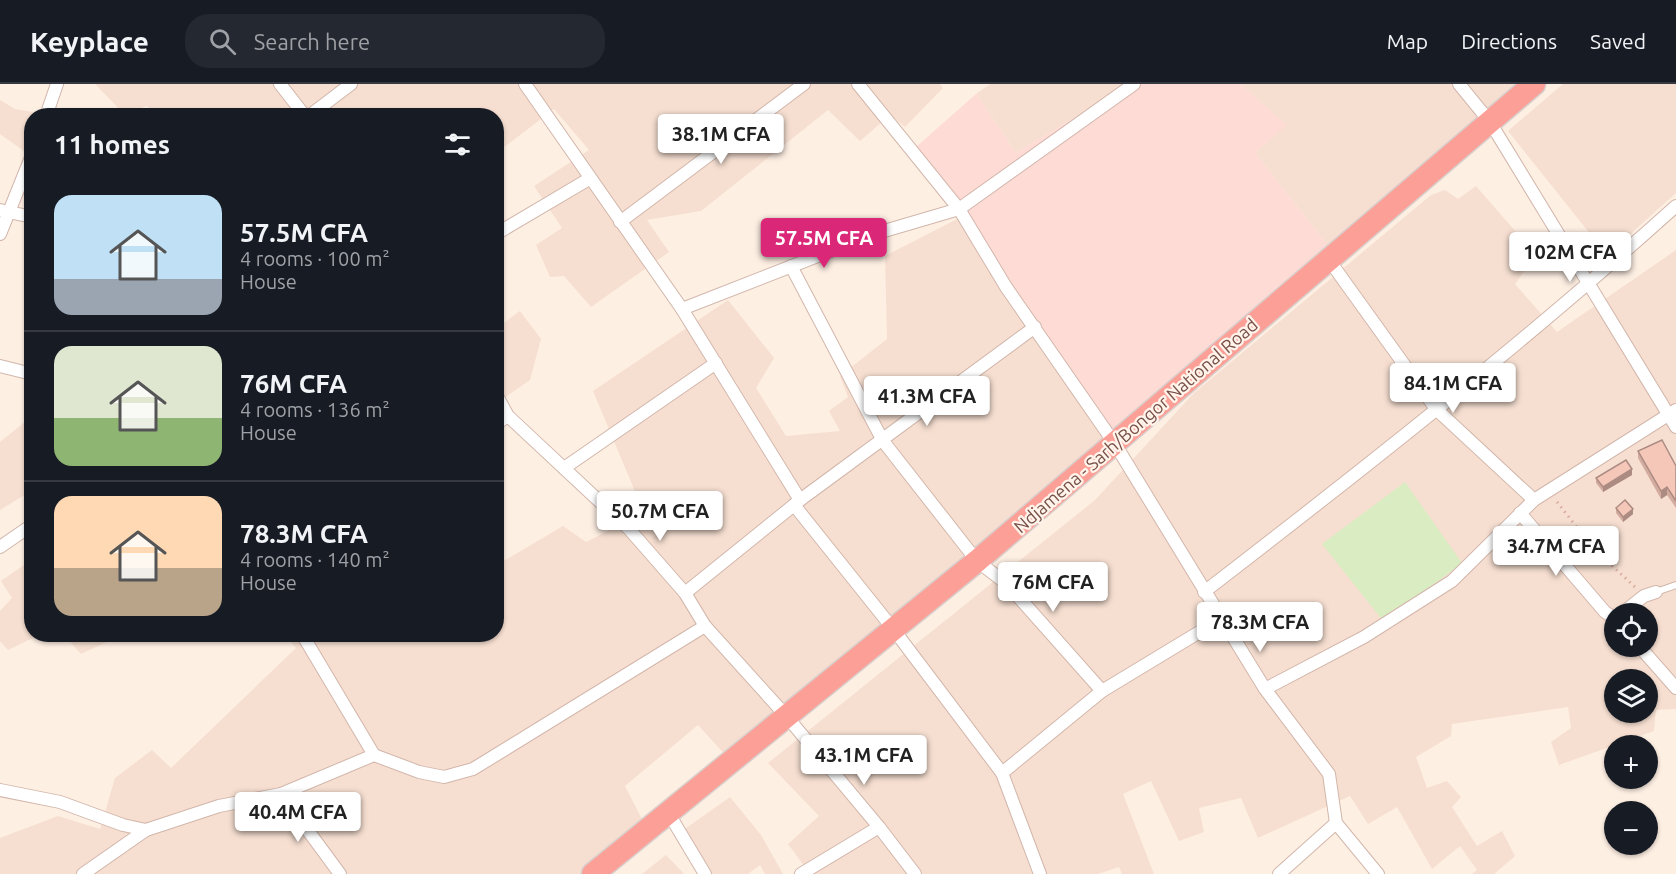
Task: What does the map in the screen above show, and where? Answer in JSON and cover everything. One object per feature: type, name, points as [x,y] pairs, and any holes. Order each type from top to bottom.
[{"type":"highway","name":"Ndjamena - Sarh/Bongor National Road","points":[[592,874],[788,718],[977,561],[1534,84]]},
{"type":"street","points":[[49,108],[57,84]]},
{"type":"street","points":[[280,84],[300,108]]},
{"type":"street","points":[[318,108],[351,84]]},
{"type":"street","points":[[525,84],[589,179],[682,309],[797,502],[1002,772],[1040,874]]},
{"type":"street","points":[[620,222],[804,84]]},
{"type":"street","points":[[858,84],[959,209],[1006,286],[1115,444],[1265,689],[1329,774],[1336,823],[1378,874]]},
{"type":"street","points":[[682,309],[874,234],[959,209],[1134,84]]},
{"type":"street","points":[[1459,84],[1490,122],[1588,285],[1672,413],[1676,426]]},
{"type":"street","points":[[0,234],[5,211],[24,172]]},
{"type":"street","points":[[504,229],[589,179]]},
{"type":"street","points":[[1204,592],[1350,480],[1588,285],[1676,206]]},
{"type":"street","points":[[5,211],[24,215]]},
{"type":"street","points":[[1329,260],[1436,409],[1534,500]]},
{"type":"street","points":[[791,266],[883,441],[977,561],[1007,584],[1102,691]]},
{"type":"street","points":[[685,593],[797,502],[883,441],[1035,327]]},
{"type":"street","points":[[564,468],[716,363]]},
{"type":"street","points":[[0,366],[24,372]]},
{"type":"street","points":[[504,409],[508,416],[628,529],[685,593],[705,626],[788,718],[915,874]]},
{"type":"street","points":[[1265,689],[1364,637],[1452,581],[1534,500],[1672,413]]},
{"type":"street","points":[[504,419],[508,416]]},
{"type":"street","points":[[1520,513],[1604,611]]},
{"type":"street","points":[[0,547],[24,530]]},
{"type":"street","points":[[1636,603],[1650,594]]},
{"type":"street","points":[[1002,772],[1102,691],[1221,619]]},
{"type":"street","points":[[307,642],[374,755],[419,772],[444,777],[473,768],[705,626]]},
{"type":"street","points":[[1649,657],[1676,688]]},
{"type":"street","points":[[83,874],[146,830],[219,806],[281,794],[374,755]]},
{"type":"street","points":[[0,790],[60,802],[123,825],[146,830]]},
{"type":"street","points":[[281,794],[340,874]]},
{"type":"street","points":[[669,814],[705,874]]},
{"type":"street","points":[[1279,874],[1336,823]]},
{"type":"street","points":[[801,874],[879,827]]},
{"type":"lane","points":[[1650,594],[1676,585]]},
{"type":"path","points":[[1548,491],[1593,548],[1650,594]]},
{"type":"shaded area","points":[[95,84],[940,84],[943,88],[905,127],[890,115],[860,141],[828,110],[701,211],[647,220],[669,252],[591,307],[564,276],[550,277],[536,245],[562,228],[534,186],[589,150],[554,109],[504,147],[504,108],[149,108],[147,106],[118,108]]},
{"type":"shaded area","points":[[990,84],[1130,84],[1016,153],[976,94]]},
{"type":"shaded area","points":[[1130,84],[1240,84],[1287,125],[1255,153],[1329,247],[1116,436],[916,147],[976,94],[1016,153]]},
{"type":"shaded area","points":[[1240,84],[1521,84],[1329,247],[1255,153],[1286,125]]},
{"type":"shaded area","points":[[1563,84],[1676,84],[1676,193],[1607,255],[1508,131]]},
{"type":"shaded area","points":[[0,100],[15,109],[24,111],[24,151],[0,134]]},
{"type":"shaded area","points":[[1476,186],[1536,255],[1515,284],[1557,332],[1676,250],[1676,709],[1658,710],[1658,669],[1604,669],[1604,723],[1655,723],[1654,731],[1643,735],[1604,735],[1604,749],[1559,765],[1551,742],[1571,728],[1568,707],[1452,724],[1451,736],[1416,757],[1427,788],[1447,781],[1461,797],[1452,807],[1477,846],[1502,831],[1515,856],[1494,874],[1472,874],[1477,870],[1460,846],[1432,869],[1397,807],[1368,824],[1350,796],[1258,838],[1241,798],[1199,808],[1204,832],[1179,841],[1151,781],[1123,794],[1154,874],[1122,874],[1119,867],[1098,874],[810,874],[788,844],[819,816],[768,763],[1095,500],[1194,393],[1431,195],[1445,190],[1458,199]]},
{"type":"shaded area","points":[[959,218],[1108,440],[729,759],[698,725],[625,786],[647,829],[586,874],[0,874],[0,838],[58,816],[100,829],[115,778],[152,750],[171,768],[296,648],[291,642],[504,642],[504,561],[563,526],[586,542],[644,513],[593,391],[728,300],[774,358],[756,388],[786,436],[840,431],[829,411],[848,397],[840,376],[887,339],[885,256]]},
{"type":"shaded area","points":[[520,311],[541,339],[530,380],[504,398],[504,323]]},
{"type":"shaded area","points":[[24,423],[24,495],[0,510],[0,442]]},
{"type":"shaded area","points":[[24,565],[25,642],[8,650],[0,641],[0,611],[12,598],[1,581]]},
{"type":"shaded area","points":[[70,642],[107,642],[81,654]]},
{"type":"shaded area","points":[[730,797],[761,835],[783,874],[765,874],[760,865],[748,874],[711,874],[682,831]]},
{"type":"shaded area","points":[[666,855],[684,874],[642,874]]},
{"type":"green space","points":[[1405,482],[1462,563],[1384,622],[1322,544]]},
{"type":"building","points":[[1662,440],[1676,466],[1676,501],[1667,487],[1661,491],[1638,451]]},
{"type":"building","points":[[1626,460],[1632,469],[1603,487],[1596,478]]},
{"type":"building","points":[[1625,500],[1633,509],[1623,517],[1616,508]]}]
